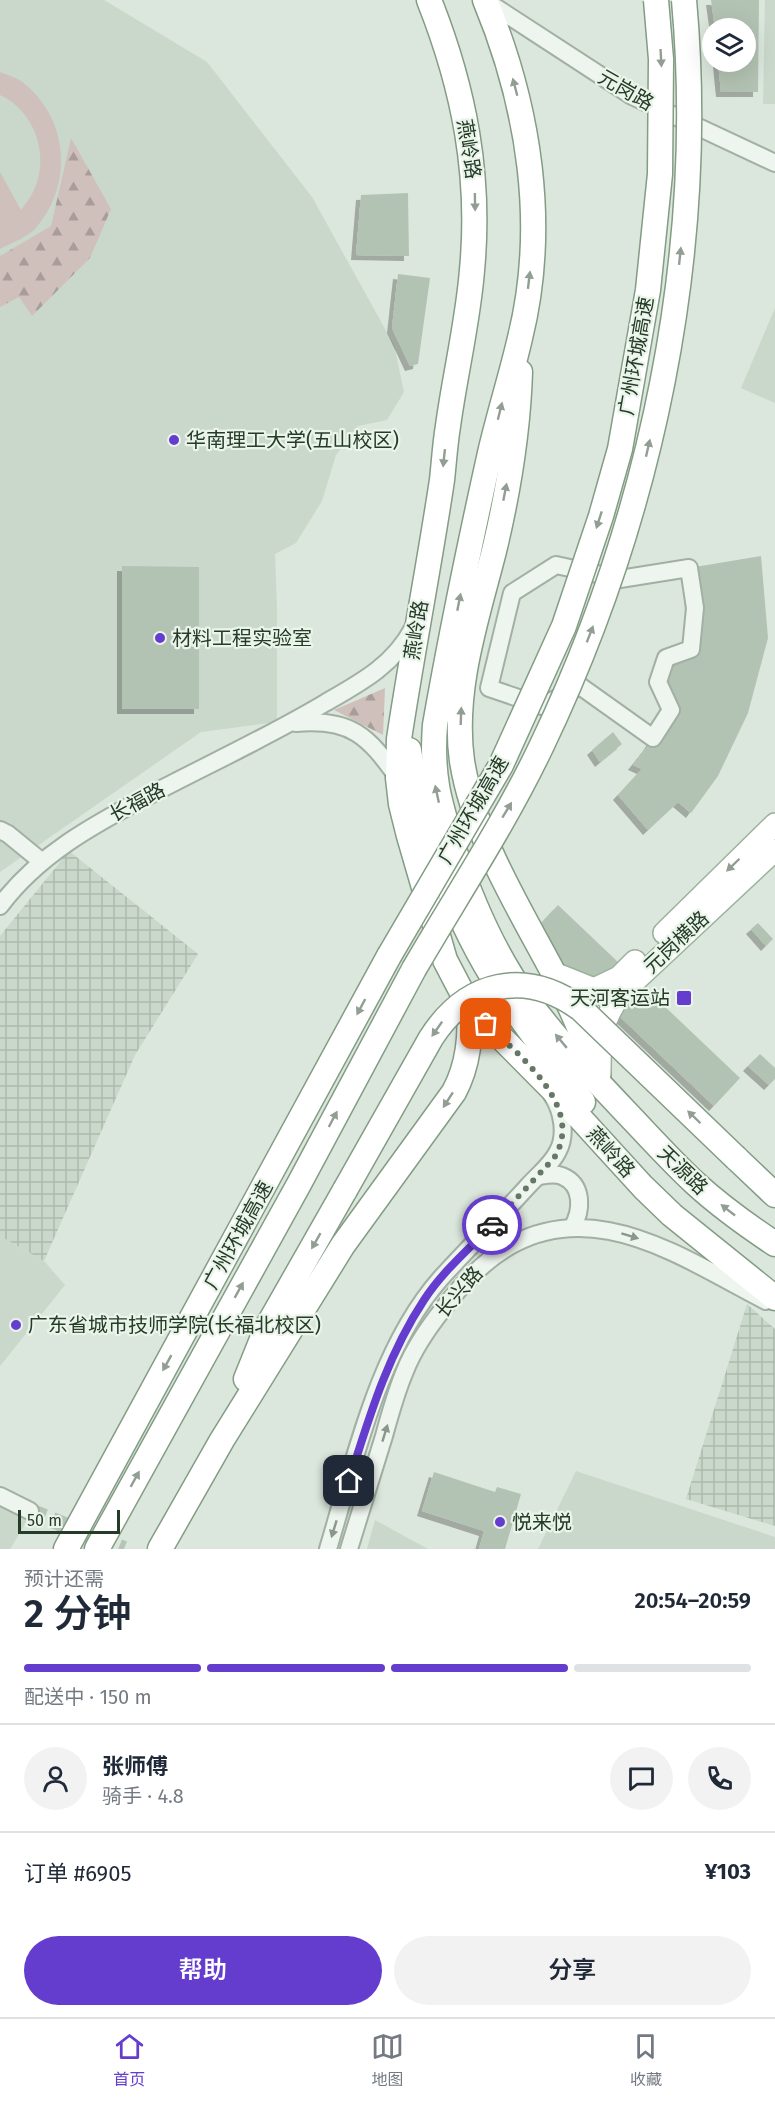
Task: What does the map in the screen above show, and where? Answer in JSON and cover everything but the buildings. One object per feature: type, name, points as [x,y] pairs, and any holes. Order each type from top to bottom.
[{"type":"highway","name":"燕岭路","points":[[429,0],[449,56],[458,91],[474,181],[475,211],[472,271],[467,309],[397,760],[401,804],[439,944],[455,982],[468,1005],[530,1065],[643,1187]]},
{"type":"highway","name":"广州环城高速","points":[[66,1549],[389,956],[506,754],[564,626],[601,516],[620,450],[648,290],[660,174],[662,59],[656,0]]},
{"type":"highway","name":"广州环城高速","points":[[97,1549],[299,1184],[414,969],[519,790],[541,747],[590,636],[630,516],[660,397],[679,271],[685,212],[690,103],[684,0]]},
{"type":"highway","name":"燕岭路","points":[[485,1],[514,84],[528,144],[532,177],[531,267],[520,338],[490,451],[442,686],[432,752],[434,779],[461,871],[476,912],[493,945],[533,1007],[561,1043],[600,1084]]},
{"type":"highway","points":[[520,338],[519,414],[516,437],[494,549],[468,657],[460,712],[462,762],[472,799],[494,858],[586,1042],[600,1084]]},
{"type":"highway","points":[[404,706],[410,753],[420,800],[447,882],[464,924],[507,999],[643,1187]]},
{"type":"highway","points":[[222,1440],[267,1327],[431,1038],[445,1018],[470,998],[490,989],[510,985],[543,989],[581,1009],[775,1195]]},
{"type":"highway","points":[[160,1549],[222,1440],[343,1245],[454,1092],[467,1057],[470,1025],[468,1005]]},
{"type":"highway","name":"天源路","points":[[600,1084],[697,1185],[775,1244]]},
{"type":"highway","name":"天源路","points":[[643,1187],[691,1231],[775,1298]]},
{"type":"main road","name":"元岗横路","points":[[600,1084],[600,1055],[606,1018],[621,994],[624,981],[775,825]]},
{"type":"main road","name":"元岗横路","points":[[554,974],[594,989],[624,981],[775,850]]},
{"type":"street","name":"元岗路","points":[[485,1],[632,96],[775,162]]},
{"type":"street","points":[[556,565],[620,579],[689,568],[694,608],[691,649],[666,658],[658,682],[671,710],[653,738],[580,686],[542,706],[489,688],[512,593],[556,565]]},
{"type":"street","name":"长福路","points":[[0,906],[41,861],[78,836],[121,810],[292,723],[377,672],[406,641],[418,616]]},
{"type":"street","name":"长福路","points":[[292,723],[316,721],[337,724],[356,731],[369,741],[398,778]]},
{"type":"street","points":[[0,830],[41,861]]},
{"type":"street","name":"长兴路","points":[[328,1549],[383,1375],[402,1337],[425,1298],[439,1280],[538,1176],[559,1150],[562,1123],[554,1098],[530,1065]]},
{"type":"street","points":[[538,1176],[562,1176],[572,1183],[579,1196],[580,1206],[578,1218],[572,1228]]},
{"type":"street","name":"长兴路","points":[[349,1549],[397,1390],[406,1369],[428,1329],[456,1292],[490,1257],[514,1242],[553,1229],[606,1230],[651,1243],[775,1305]]},
{"type":"street","points":[[0,1496],[30,1511]]},
{"type":"shaded area","name":"华南理工大学(五山校区)","points":[[0,0],[104,0],[207,62],[312,197],[394,345],[404,392],[387,420],[358,426],[336,455],[322,501],[296,543],[275,554],[277,722],[201,732],[0,872]]},
{"type":"shaded area","points":[[765,0],[775,0],[775,104],[763,104]]},
{"type":"shaded area","points":[[775,308],[775,403],[741,388]]},
{"type":"shaded area","points":[[69,851],[198,954],[135,1055],[44,1261],[0,1236],[0,936]]},
{"type":"shaded area","name":"广东省城市技师学院(长福北校区)","points":[[0,1236],[44,1261],[65,1285],[0,1366]]},
{"type":"shaded area","points":[[747,1304],[775,1329],[775,1526],[686,1499]]},
{"type":"shaded area","points":[[576,1471],[775,1537],[775,1549],[538,1549]]},
{"type":"shaded area","points":[[0,1504],[27,1521],[10,1549],[0,1549]]},
{"type":"shaded area","points":[[375,1520],[428,1549],[367,1549]]},
{"type":"green space","points":[[0,72],[21,81],[37,96],[49,113],[57,132],[61,152],[61,172],[48,211],[36,228],[0,249],[0,172],[21,210],[30,198],[39,177],[40,149],[30,123],[22,112],[0,95]]},
{"type":"green space","points":[[71,138],[111,209],[90,258],[32,316],[19,297],[0,307],[0,256],[51,226]]},
{"type":"green space","points":[[385,688],[383,735],[334,710]]},
{"type":"tunnel","points":[[30,1511],[124,1549]]},
{"type":"way so far","points":[[486,1024],[530,1065],[554,1098],[562,1123],[559,1150],[554,1158],[492,1225]]},
{"type":"place","name":"华南理工大学(五山校区)","points":[[174,440]]},
{"type":"place","name":"材料工程实验室","points":[[160,638]]},
{"type":"place","name":"天河客运站","points":[[684,998]]},
{"type":"place","name":"广东省城市技师学院(长福北校区)","points":[[16,1325]]},
{"type":"place","name":"悦来悦","points":[[500,1522]]},
{"type":"route","points":[[349,1481],[383,1375],[404,1333],[439,1280],[492,1225]]}]
